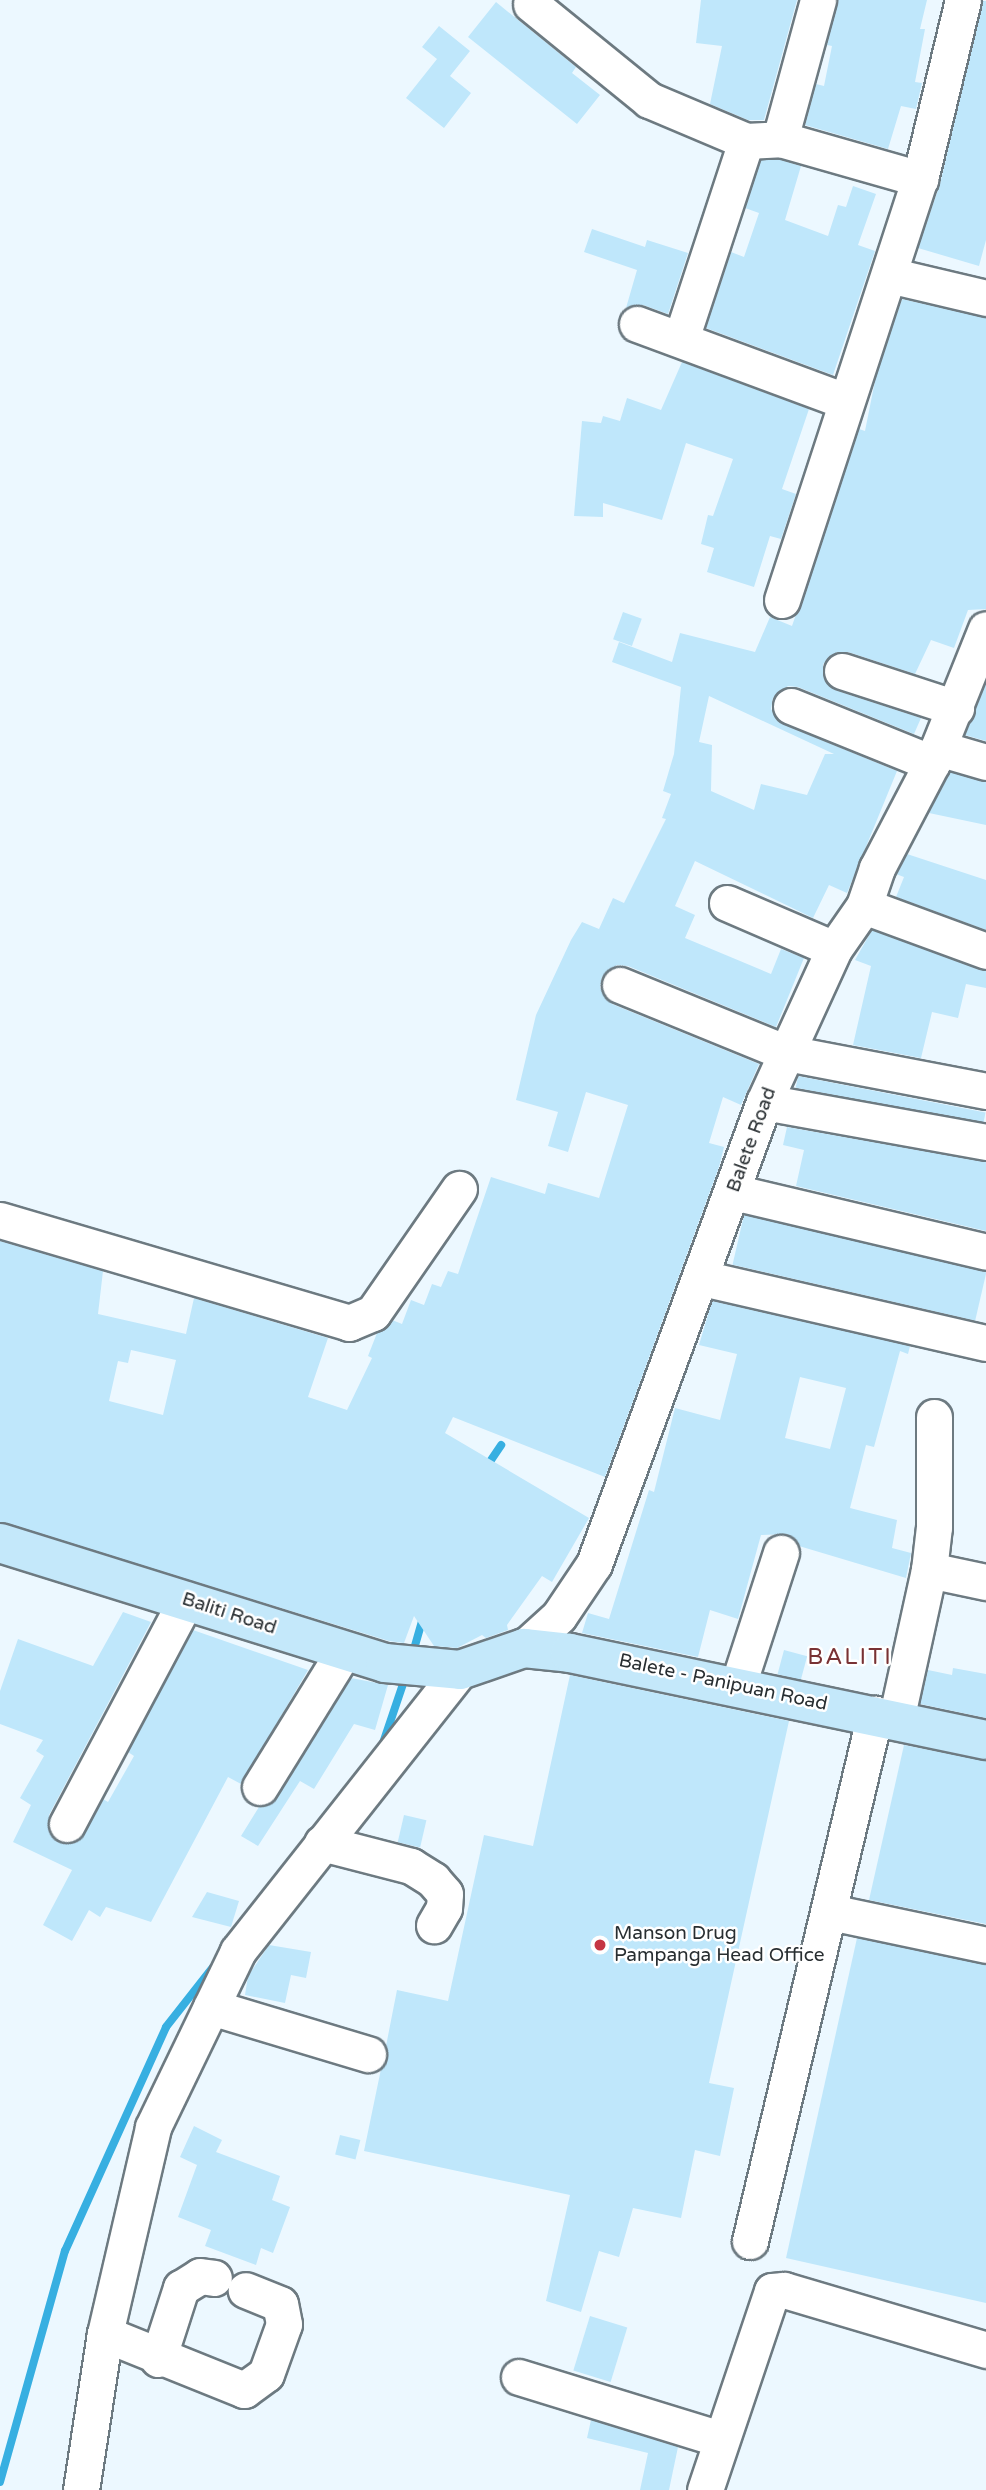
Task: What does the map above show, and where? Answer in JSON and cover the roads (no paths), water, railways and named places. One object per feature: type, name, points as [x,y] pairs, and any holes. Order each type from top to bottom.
[{"type":"main road","name":"Baliti Road","points":[[1,1546],[186,1600],[385,1663],[448,1671]]},
{"type":"main road","name":"Balete - Panipuan Road","points":[[448,1671],[524,1648],[605,1658],[986,1740]]},
{"type":"street","points":[[681,339],[818,0]]},
{"type":"street","points":[[782,600],[845,401],[920,179],[963,0]]},
{"type":"street","points":[[531,4],[649,100],[763,140],[920,179]]},
{"type":"street","points":[[889,275],[986,298]]},
{"type":"street","points":[[638,324],[845,401]]},
{"type":"street","name":"Balete Road","points":[[524,1648],[559,1616],[594,1564],[702,1278],[764,1101],[834,949],[864,906],[877,868],[956,708],[986,629]]},
{"type":"street","points":[[842,671],[956,708]]},
{"type":"street","points":[[791,706],[935,755],[986,762]]},
{"type":"street","points":[[727,903],[834,949]]},
{"type":"street","points":[[864,906],[986,951]]},
{"type":"street","points":[[620,985],[787,1054],[986,1091]]},
{"type":"street","points":[[764,1101],[986,1142]]},
{"type":"street","points":[[0,1220],[348,1323],[373,1313],[459,1189]]},
{"type":"street","points":[[733,1192],[986,1252]]},
{"type":"street","points":[[702,1278],[986,1343]]},
{"type":"street","points":[[750,2241],[830,1912],[929,1570],[934,1527],[934,1417]]},
{"type":"street","points":[[738,1685],[781,1553]]},
{"type":"street","points":[[929,1570],[986,1582]]},
{"type":"street","points":[[67,1824],[186,1600]]},
{"type":"street","points":[[260,1787],[344,1651]]},
{"type":"street","points":[[81,2490],[105,2334],[153,2127],[238,1951],[322,1843],[448,1671]]},
{"type":"street","points":[[322,1843],[411,1866],[433,1880],[445,1894],[434,1926]]},
{"type":"street","points":[[830,1912],[986,1945]]},
{"type":"street","points":[[211,2007],[368,2054]]},
{"type":"street","points":[[158,2359],[181,2288],[200,2276],[214,2278]]},
{"type":"street","points":[[105,2334],[158,2359],[244,2390],[256,2385],[265,2374],[285,2314],[280,2304],[246,2290]]},
{"type":"street","points":[[705,2490],[772,2291],[784,2290],[986,2350]]},
{"type":"street","points":[[519,2377],[721,2439]]},
{"type":"waterway","points":[[485,1469],[501,1445]]},
{"type":"waterway","points":[[412,1656],[423,1618]]},
{"type":"waterway","points":[[382,1746],[406,1675]]},
{"type":"waterway","points":[[0,2482],[65,2251],[166,2027],[213,1967]]},
{"type":"place","name":"Manson Drug Pampanga Head Office","points":[[600,1945]]},
{"type":"district","name":"BALITI","points":[[850,1657]]}]
